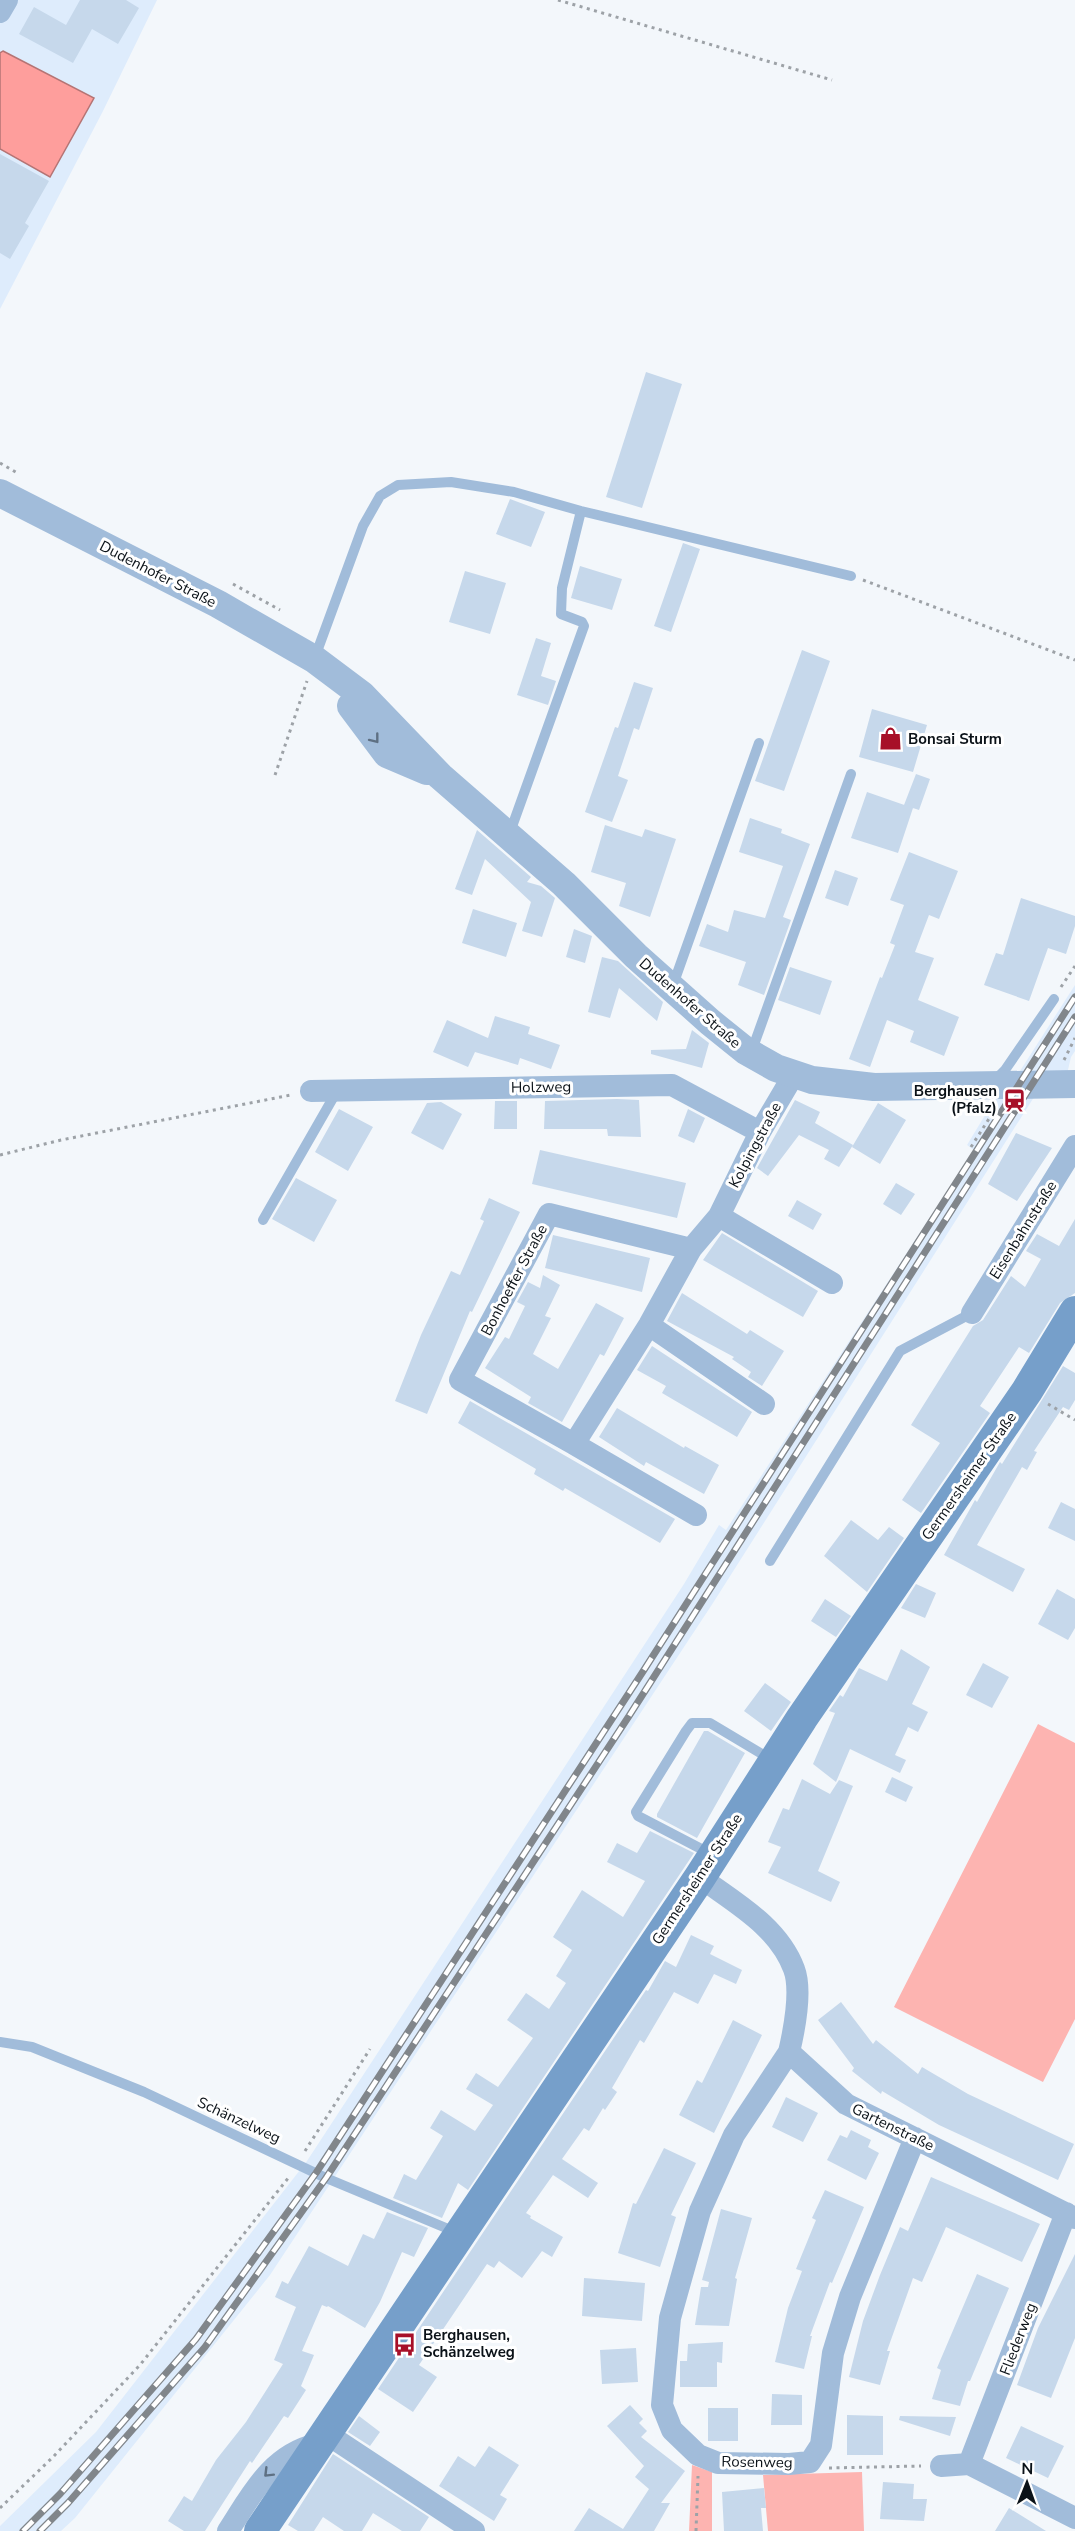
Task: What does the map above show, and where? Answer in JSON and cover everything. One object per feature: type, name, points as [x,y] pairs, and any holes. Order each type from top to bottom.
[{"type":"main road","name":"Germersheimer Straße","points":[[260,2531],[461,2235],[707,1866],[774,1761],[1027,1391],[1075,1312]]},
{"type":"street","points":[[0,12],[7,0]]},
{"type":"street","name":"Dudenhofer Straße","points":[[0,493],[218,604],[314,659],[362,695],[440,776],[564,884],[636,956],[710,1023],[751,1053],[793,1076],[833,1084],[874,1086],[1075,1084]]},
{"type":"street","name":"Kolpingstraße","points":[[574,1444],[649,1325],[691,1249],[719,1216],[760,1132],[793,1076]]},
{"type":"street","name":"Holzweg","points":[[311,1091],[672,1085],[760,1132]]},
{"type":"street","name":"Eisenbahnstraße","points":[[972,1313],[1075,1146]]},
{"type":"street","name":"Bonhoeffer Straße","points":[[574,1444],[460,1380],[549,1214],[691,1249]]},
{"type":"street","points":[[719,1216],[832,1283]]},
{"type":"street","points":[[649,1325],[764,1404]]},
{"type":"street","points":[[574,1444],[696,1515]]},
{"type":"street","points":[[707,1866],[770,1928],[795,1970],[797,2017],[789,2052]]},
{"type":"street","name":"Gartenstraße","points":[[789,2052],[846,2104],[1071,2215]]},
{"type":"street","name":"Rosenweg","points":[[789,2052],[734,2135],[700,2211],[670,2318],[662,2405],[672,2430],[698,2455],[718,2463],[810,2462],[821,2445],[833,2353],[850,2297],[915,2138]]},
{"type":"street","name":"Fliederweg","points":[[969,2464],[1071,2215]]},
{"type":"street","points":[[228,2531],[266,2473],[301,2447],[322,2439],[474,2531]]},
{"type":"street","points":[[941,2466],[969,2464],[1075,2518]]},
{"type":"lane","points":[[314,659],[363,526],[380,496],[398,485],[451,482],[514,492],[581,511],[851,576]]},
{"type":"lane","points":[[509,835],[584,626],[582,622],[561,614],[562,588],[581,511]]},
{"type":"lane","points":[[672,988],[681,970],[759,743]]},
{"type":"lane","points":[[751,1053],[851,774]]},
{"type":"lane","points":[[992,1084],[1005,1070],[1054,999]]},
{"type":"lane","points":[[263,1220],[338,1091]]},
{"type":"lane","points":[[770,1561],[900,1351],[972,1313]]},
{"type":"lane","points":[[707,1866],[638,1816],[636,1812],[662,1769],[692,1723],[697,1722],[710,1723],[774,1761]]},
{"type":"lane","name":"Schänzelweg","points":[[0,2042],[32,2047],[144,2092],[297,2164],[461,2235]]},
{"type":"path","points":[[558,0],[832,80]]},
{"type":"path","points":[[851,576],[1075,660]]},
{"type":"path","points":[[275,775],[314,659]]},
{"type":"path","points":[[1054,999],[1075,966]]},
{"type":"path","points":[[971,1147],[992,1114],[992,1084]]},
{"type":"path","points":[[0,1155],[61,1140],[311,1091]]},
{"type":"path","points":[[1027,1391],[1075,1420]]},
{"type":"path","points":[[0,2508],[53,2457],[140,2365],[297,2164],[370,2049]]},
{"type":"path","points":[[696,2531],[698,2455]]},
{"type":"path","points":[[810,2462],[831,2469],[941,2466]]},
{"type":"shaded area","points":[[0,0],[157,0],[103,111],[0,309]]},
{"type":"shaded area","points":[[3,51],[94,98],[50,177],[0,149],[0,53]]},
{"type":"shaded area","points":[[1075,985],[1075,1051],[1071,1057],[1067,1074],[1020,1071]]},
{"type":"shaded area","points":[[999,1092],[1036,1094],[713,1603],[270,2275],[75,2518],[61,2531],[0,2531],[0,2526],[96,2432],[307,2161],[684,1584],[719,1525],[726,1530],[974,1150],[967,1145]]},
{"type":"shaded area","points":[[1038,1724],[1075,1743],[1075,2019],[1043,2082],[894,2007]]},
{"type":"shaded area","points":[[692,2465],[712,2472],[712,2531],[689,2531]]},
{"type":"shaded area","points":[[862,2472],[864,2531],[768,2531],[763,2475]]},
{"type":"building","points":[[80,0],[126,0],[139,8],[118,44],[92,29],[73,63],[19,34],[34,7],[66,25]]},
{"type":"building","points":[[0,154],[49,181],[25,223],[29,226],[10,259],[0,253]]},
{"type":"building","points":[[646,372],[682,384],[642,508],[606,497]]},
{"type":"building","points":[[510,499],[545,512],[531,547],[496,534]]},
{"type":"building","points":[[683,543],[700,549],[671,632],[654,626]]},
{"type":"building","points":[[580,566],[622,579],[612,610],[571,598]]},
{"type":"building","points":[[465,571],[506,583],[490,634],[449,622]]},
{"type":"building","points":[[536,638],[551,643],[541,676],[556,681],[548,705],[517,695]]},
{"type":"building","points":[[802,650],[830,661],[784,791],[755,781]]},
{"type":"building","points":[[634,682],[653,688],[639,730],[634,728],[618,776],[628,780],[612,822],[585,812],[615,727],[618,728]]},
{"type":"building","points":[[872,709],[927,725],[913,772],[859,757]]},
{"type":"building","points":[[916,774],[930,779],[919,810],[904,805]]},
{"type":"building","points":[[867,792],[913,808],[898,853],[851,838]]},
{"type":"building","points":[[750,818],[782,829],[781,833],[810,844],[783,917],[791,920],[764,995],[738,985],[746,962],[699,946],[707,924],[728,932],[734,910],[765,918],[783,866],[739,852]]},
{"type":"building","points":[[605,825],[642,837],[645,829],[676,839],[650,917],[619,906],[626,883],[591,872]]},
{"type":"building","points":[[477,830],[531,877],[527,882],[541,886],[555,898],[542,937],[522,931],[531,902],[485,859],[472,895],[455,889]]},
{"type":"building","points":[[909,852],[958,871],[939,919],[929,915],[915,952],[934,958],[918,1000],[959,1017],[944,1056],[910,1042],[914,1031],[887,1020],[870,1067],[849,1059],[880,977],[882,978],[895,945],[890,943],[904,905],[890,900]]},
{"type":"building","points":[[835,870],[858,878],[848,906],[825,898]]},
{"type":"building","points":[[1021,898],[1075,916],[1075,926],[1066,954],[1048,948],[1029,1001],[984,985],[996,953],[1003,955]]},
{"type":"building","points":[[473,909],[517,923],[506,957],[462,943]]},
{"type":"building","points":[[574,929],[592,936],[585,963],[566,957]]},
{"type":"building","points":[[602,957],[618,961],[663,1002],[657,1021],[619,988],[610,1018],[588,1012]]},
{"type":"building","points":[[790,967],[832,981],[820,1015],[778,1000]]},
{"type":"building","points":[[495,1016],[530,1027],[528,1034],[560,1045],[551,1069],[520,1058],[518,1065],[475,1052],[468,1067],[433,1052],[447,1020],[488,1038]]},
{"type":"building","points":[[692,1030],[709,1043],[702,1068],[651,1054],[651,1050],[686,1049]]},
{"type":"building","points":[[639,1100],[641,1137],[608,1136],[607,1129],[544,1129],[545,1101]]},
{"type":"building","points":[[795,1100],[820,1112],[815,1123],[853,1145],[839,1167],[824,1159],[829,1150],[799,1135],[768,1176],[757,1168]]},
{"type":"building","points":[[495,1101],[517,1101],[517,1129],[494,1129]]},
{"type":"building","points":[[441,1102],[462,1114],[443,1150],[411,1133],[427,1103]]},
{"type":"building","points":[[878,1103],[906,1120],[880,1164],[852,1147]]},
{"type":"building","points":[[339,1109],[373,1127],[348,1171],[315,1152]]},
{"type":"building","points":[[688,1109],[705,1118],[694,1143],[678,1136]]},
{"type":"building","points":[[1016,1133],[1052,1148],[1017,1201],[988,1184]]},
{"type":"building","points":[[540,1150],[686,1183],[677,1218],[532,1184]]},
{"type":"building","points":[[296,1178],[337,1200],[314,1242],[272,1219]]},
{"type":"building","points":[[896,1183],[915,1194],[901,1215],[883,1204]]},
{"type":"building","points":[[489,1198],[520,1212],[472,1312],[470,1311],[427,1414],[395,1401],[421,1335],[451,1271],[460,1275],[484,1221],[480,1219]]},
{"type":"building","points":[[797,1200],[822,1214],[813,1230],[788,1216]]},
{"type":"building","points":[[1075,1219],[1075,1293],[1060,1303],[1029,1353],[1019,1347],[980,1406],[990,1413],[921,1513],[902,1500],[940,1443],[911,1425],[973,1326],[983,1320],[1011,1276],[1025,1287],[1041,1259],[1026,1251],[1037,1234],[1059,1246]]},
{"type":"building","points":[[722,1233],[818,1291],[803,1317],[703,1260]]},
{"type":"building","points":[[553,1235],[650,1258],[642,1292],[545,1268]]},
{"type":"building","points":[[543,1275],[560,1285],[545,1316],[551,1318],[533,1354],[558,1369],[596,1303],[624,1318],[604,1356],[600,1354],[562,1422],[528,1403],[531,1397],[485,1368],[505,1337],[509,1339],[525,1306],[517,1302],[528,1282],[540,1288]]},
{"type":"building","points":[[682,1293],[747,1334],[750,1330],[784,1351],[762,1386],[748,1377],[751,1372],[732,1359],[734,1357],[667,1321]]},
{"type":"building","points":[[652,1346],[752,1412],[737,1437],[662,1393],[666,1386],[637,1370]]},
{"type":"building","points":[[1063,1366],[1075,1373],[1075,1400],[1069,1410],[1063,1407],[1034,1451],[1037,1452],[1027,1470],[1022,1467],[977,1545],[1025,1569],[1013,1592],[944,1555],[975,1500],[977,1502],[1000,1462],[1002,1464]]},
{"type":"building","points":[[470,1401],[675,1519],[660,1543],[565,1488],[563,1491],[534,1474],[536,1469],[458,1423]]},
{"type":"building","points":[[617,1408],[684,1448],[685,1446],[719,1465],[704,1494],[646,1462],[644,1466],[599,1437]]},
{"type":"building","points":[[1061,1502],[1075,1509],[1075,1541],[1048,1528]]},
{"type":"building","points":[[851,1520],[878,1540],[889,1527],[904,1538],[867,1592],[824,1556]]},
{"type":"building","points":[[916,1584],[936,1593],[925,1618],[901,1608]]},
{"type":"building","points":[[1057,1589],[1075,1599],[1075,1628],[1068,1640],[1038,1624]]},
{"type":"building","points":[[825,1599],[851,1616],[836,1637],[811,1621]]},
{"type":"building","points":[[901,1649],[930,1667],[912,1704],[928,1712],[918,1732],[908,1727],[895,1755],[906,1760],[900,1773],[850,1749],[836,1782],[813,1764],[835,1713],[829,1711],[840,1695],[843,1697],[859,1668],[887,1681]]},
{"type":"building","points":[[983,1663],[1009,1677],[992,1708],[966,1695]]},
{"type":"building","points":[[765,1683],[791,1702],[771,1731],[744,1711]]},
{"type":"building","points":[[704,1731],[708,1731],[745,1753],[697,1838],[657,1817],[657,1814]]},
{"type":"building","points":[[892,1777],[913,1787],[906,1802],[885,1792]]},
{"type":"building","points":[[802,1779],[830,1794],[839,1780],[853,1786],[818,1871],[840,1882],[831,1902],[768,1873],[781,1847],[768,1842],[783,1808],[789,1810]]},
{"type":"building","points":[[650,1831],[694,1853],[468,2190],[458,2183],[442,2218],[393,2198],[404,2174],[416,2180],[443,2136],[430,2128],[441,2110],[475,2131],[493,2105],[466,2089],[476,2073],[498,2087],[533,2038],[507,2020],[526,1993],[549,2009],[566,1983],[556,1976],[572,1950],[553,1937],[582,1890],[623,1917],[645,1881],[607,1862],[617,1843],[637,1853]]},
{"type":"building","points":[[691,1935],[714,1946],[710,1954],[742,1970],[736,1984],[714,1974],[698,2004],[674,1992],[644,2043],[640,2040],[612,2088],[617,2092],[605,2110],[603,2108],[589,2131],[584,2128],[562,2159],[598,2183],[588,2198],[553,2175],[526,2213],[531,2216],[530,2218],[563,2237],[552,2257],[542,2251],[522,2278],[499,2261],[494,2268],[487,2264],[419,2365],[437,2377],[413,2412],[378,2389],[646,1990],[648,1991],[665,1961],[676,1967]]},
{"type":"building","points":[[841,2002],[873,2044],[876,2040],[918,2074],[922,2067],[968,2094],[1074,2144],[1058,2180],[939,2125],[882,2091],[881,2094],[852,2071],[854,2068],[818,2020]]},
{"type":"building","points":[[733,2020],[762,2035],[714,2133],[679,2115],[697,2080],[702,2083]]},
{"type":"building","points":[[786,2097],[818,2113],[803,2142],[772,2127]]},
{"type":"building","points":[[851,2130],[871,2140],[868,2147],[879,2153],[866,2180],[827,2160],[840,2135],[847,2138]]},
{"type":"building","points":[[664,2148],[696,2163],[671,2215],[676,2217],[660,2267],[618,2253],[633,2203],[636,2204]]},
{"type":"building","points":[[931,2177],[1040,2224],[1022,2262],[946,2227],[922,2282],[913,2278],[887,2351],[890,2351],[880,2385],[849,2377],[863,2321],[880,2275],[900,2227],[908,2231]]},
{"type":"building","points":[[825,2190],[864,2207],[832,2283],[830,2282],[810,2336],[812,2336],[804,2369],[775,2362],[788,2308],[802,2271],[796,2269],[816,2220],[812,2218]]},
{"type":"building","points":[[721,2209],[752,2218],[735,2278],[737,2279],[729,2326],[695,2325],[701,2287],[708,2287],[709,2282],[702,2280]]},
{"type":"building","points":[[387,2212],[428,2228],[414,2257],[402,2252],[380,2302],[365,2328],[328,2306],[322,2305],[302,2351],[314,2355],[301,2386],[306,2390],[288,2418],[284,2416],[252,2463],[250,2461],[205,2531],[184,2531],[168,2521],[184,2496],[192,2501],[216,2460],[246,2422],[283,2364],[274,2360],[296,2307],[275,2297],[282,2281],[288,2284],[309,2246],[348,2266],[363,2234],[374,2239]]},
{"type":"building","points":[[1075,2254],[1075,2338],[1051,2398],[1017,2385],[1038,2328]]},
{"type":"building","points":[[977,2274],[1009,2288],[970,2381],[968,2381],[960,2406],[932,2399],[941,2370],[937,2368]]},
{"type":"building","points":[[584,2278],[645,2283],[642,2321],[582,2316]]},
{"type":"building","points":[[723,2342],[722,2363],[717,2362],[717,2387],[680,2387],[680,2361],[687,2361],[688,2344]]},
{"type":"building","points":[[636,2348],[638,2382],[602,2384],[600,2350]]},
{"type":"building","points":[[772,2394],[802,2395],[802,2425],[771,2425]]},
{"type":"building","points":[[630,2405],[643,2419],[639,2423],[647,2431],[641,2437],[685,2471],[661,2503],[670,2503],[654,2531],[574,2531],[589,2508],[623,2529],[649,2489],[635,2477],[644,2466],[607,2426]]},
{"type":"building","points":[[708,2408],[738,2408],[738,2441],[708,2441]]},
{"type":"building","points":[[847,2415],[883,2416],[883,2455],[847,2455]]},
{"type":"building","points":[[359,2416],[380,2432],[370,2446],[348,2432]]},
{"type":"building","points":[[900,2416],[956,2417],[950,2436],[899,2420]]},
{"type":"building","points":[[1021,2426],[1064,2446],[1048,2478],[1006,2458]]},
{"type":"building","points":[[489,2446],[519,2465],[500,2495],[507,2499],[494,2521],[439,2486],[458,2456],[475,2467]]},
{"type":"building","points":[[333,2454],[429,2517],[420,2531],[402,2531],[373,2513],[362,2531],[344,2531],[323,2517],[314,2531],[298,2531],[288,2525]]},
{"type":"building","points":[[883,2482],[914,2484],[913,2499],[927,2499],[924,2521],[880,2519]]},
{"type":"building","points":[[764,2488],[766,2508],[761,2508],[763,2531],[724,2531],[722,2492]]},
{"type":"building","points":[[1009,2508],[1046,2531],[995,2531]]},
{"type":"railway","points":[[23,2531],[60,2494],[196,2339],[316,2173],[642,1673],[1075,997]]},
{"type":"railway","points":[[40,2531],[68,2503],[205,2347],[326,2178],[629,1716],[1075,1017]]},
{"type":"place","name":"Bonsai Sturm","points":[[890,739]]},
{"type":"place","name":"Berghausen (Pfalz)","points":[[1015,1100]]},
{"type":"place","name":"Berghausen, Schänzelweg","points":[[405,2344]]}]
